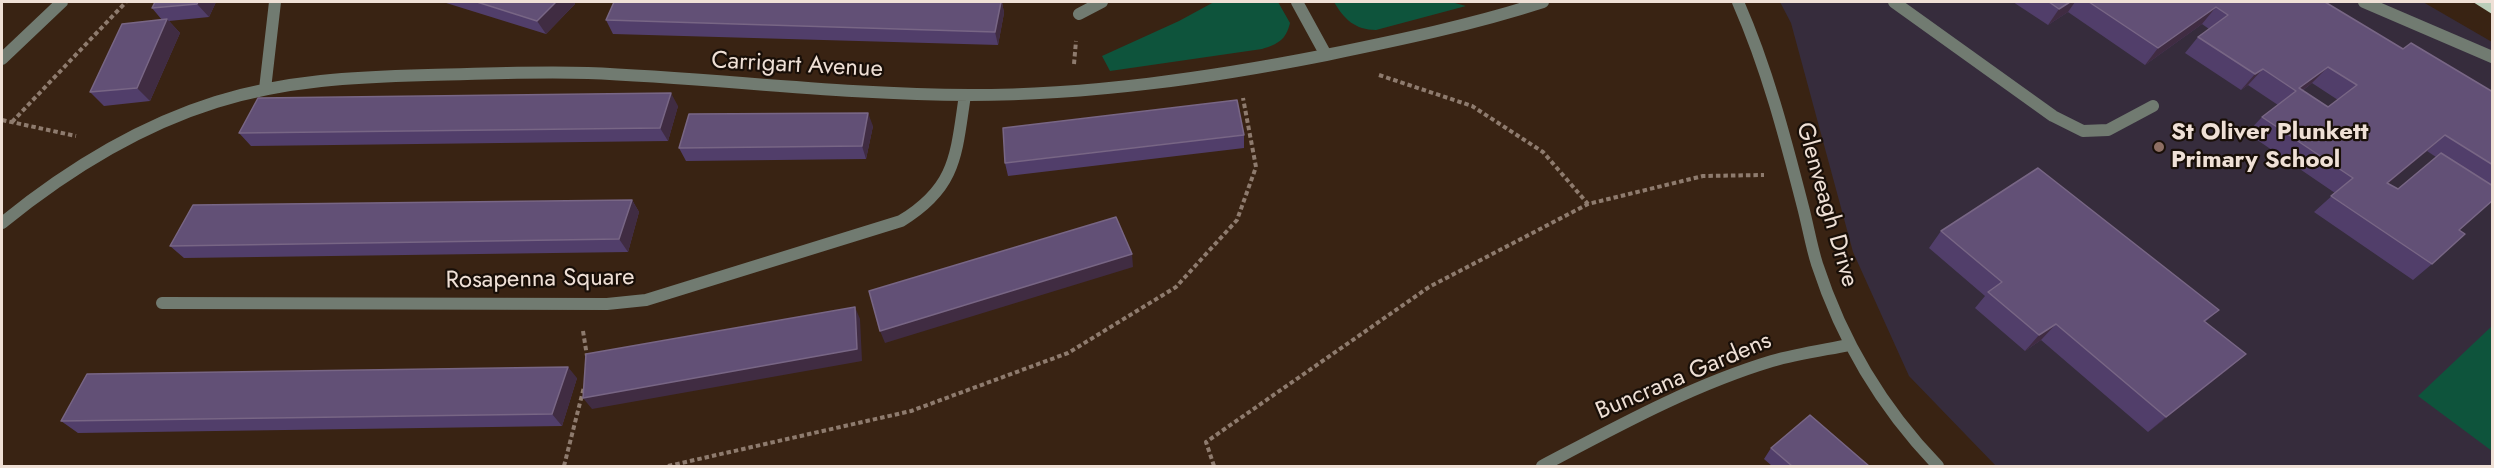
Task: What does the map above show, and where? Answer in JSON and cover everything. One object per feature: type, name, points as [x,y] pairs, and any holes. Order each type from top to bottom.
[{"type":"main road","points":[[2480,2],[2493,9]]},
{"type":"street","points":[[2,58],[62,2]]},
{"type":"street","points":[[265,88],[275,2]]},
{"type":"street","points":[[1079,14],[1102,2]]},
{"type":"street","points":[[1297,2],[1326,55]]},
{"type":"street","name":"Carrigart Avenue","points":[[2,223],[24,204],[92,157],[181,116],[224,99],[265,88],[321,78],[535,72],[609,74],[780,89],[965,95],[1071,91],[1234,72],[1326,55],[1462,27],[1543,2]]},
{"type":"street","name":"Glenveagh Drive","points":[[1738,2],[1768,74],[1816,262],[1849,345],[1879,398],[1912,441],[1938,466]]},
{"type":"street","points":[[1894,2],[2053,116],[2083,131],[2108,130],[2153,106]]},
{"type":"street","points":[[2364,2],[2493,57]]},
{"type":"street","name":"Rosapenna Square","points":[[162,303],[579,304],[646,300],[901,221],[922,210],[940,192],[952,171],[965,95]]},
{"type":"street","name":"Buncrana Gardens","points":[[1542,466],[1607,432],[1711,384],[1773,361],[1849,345]]},
{"type":"path","points":[[12,122],[126,2]]},
{"type":"path","points":[[1071,91],[1079,14]]},
{"type":"path","points":[[1347,51],[1379,75],[1472,106],[1543,152],[1588,204]]},
{"type":"path","points":[[668,466],[911,411],[1068,353],[1176,287],[1237,220],[1256,167],[1244,101],[1234,72]]},
{"type":"path","points":[[2,120],[81,137],[92,157]]},
{"type":"path","points":[[1214,466],[1206,442],[1429,287],[1588,204],[1703,176],[1794,174]]},
{"type":"path","points":[[579,304],[589,368]]},
{"type":"path","points":[[564,466],[586,379]]},
{"type":"shaded area","name":"St Oliver Plunkett Primary School","points":[[1780,2],[2423,2],[2492,42],[2492,466],[1996,466],[1909,376],[1853,252],[1791,23]]},
{"type":"green space","points":[[1214,2],[1278,2],[1290,23],[1286,34],[1280,40],[1262,49],[1110,71],[1102,56],[1179,21]]},
{"type":"green space","points":[[1334,2],[1451,2],[1466,6],[1376,30],[1356,26],[1342,14]]},
{"type":"green space","points":[[2492,326],[2492,451],[2418,396]]},
{"type":"building","points":[[155,2],[198,2],[197,4],[152,8]]},
{"type":"building","points":[[477,2],[556,2],[537,21]]},
{"type":"building","points":[[614,2],[1001,2],[995,32],[606,20]]},
{"type":"building","points":[[2049,2],[2070,2],[2059,9]]},
{"type":"building","points":[[2089,2],[2325,2],[2403,49],[2411,43],[2493,92],[2493,165],[2445,135],[2387,183],[2398,189],[2441,153],[2493,186],[2493,200],[2459,230],[2465,234],[2432,264],[2331,196],[2353,178],[2262,117],[2296,91],[2263,69],[2255,74],[2198,37],[2228,15],[2216,7],[2158,48]],"holes":[[[2328,67],[2357,85],[2328,107],[2299,88]]]},
{"type":"building","points":[[167,19],[137,88],[90,92],[122,24]]},
{"type":"building","points":[[671,93],[660,128],[239,133],[258,98]]},
{"type":"building","points":[[1237,100],[1244,135],[1005,163],[1003,128]]},
{"type":"building","points":[[868,113],[862,146],[679,148],[689,114]]},
{"type":"building","points":[[2038,168],[2219,310],[2204,321],[2246,354],[2166,417],[2056,324],[2039,335],[1988,292],[2002,282],[1941,231]]},
{"type":"building","points":[[632,200],[619,239],[170,246],[193,205]]},
{"type":"building","points":[[1116,217],[1132,254],[880,331],[869,291]]},
{"type":"building","points":[[855,307],[857,349],[583,398],[586,354]]},
{"type":"building","points":[[568,367],[552,414],[61,421],[87,374]]},
{"type":"building","points":[[1810,415],[1869,466],[1792,466],[1771,448]]},
{"type":"place","name":"St Oliver Plunkett Primary School","points":[[2159,147]]}]
